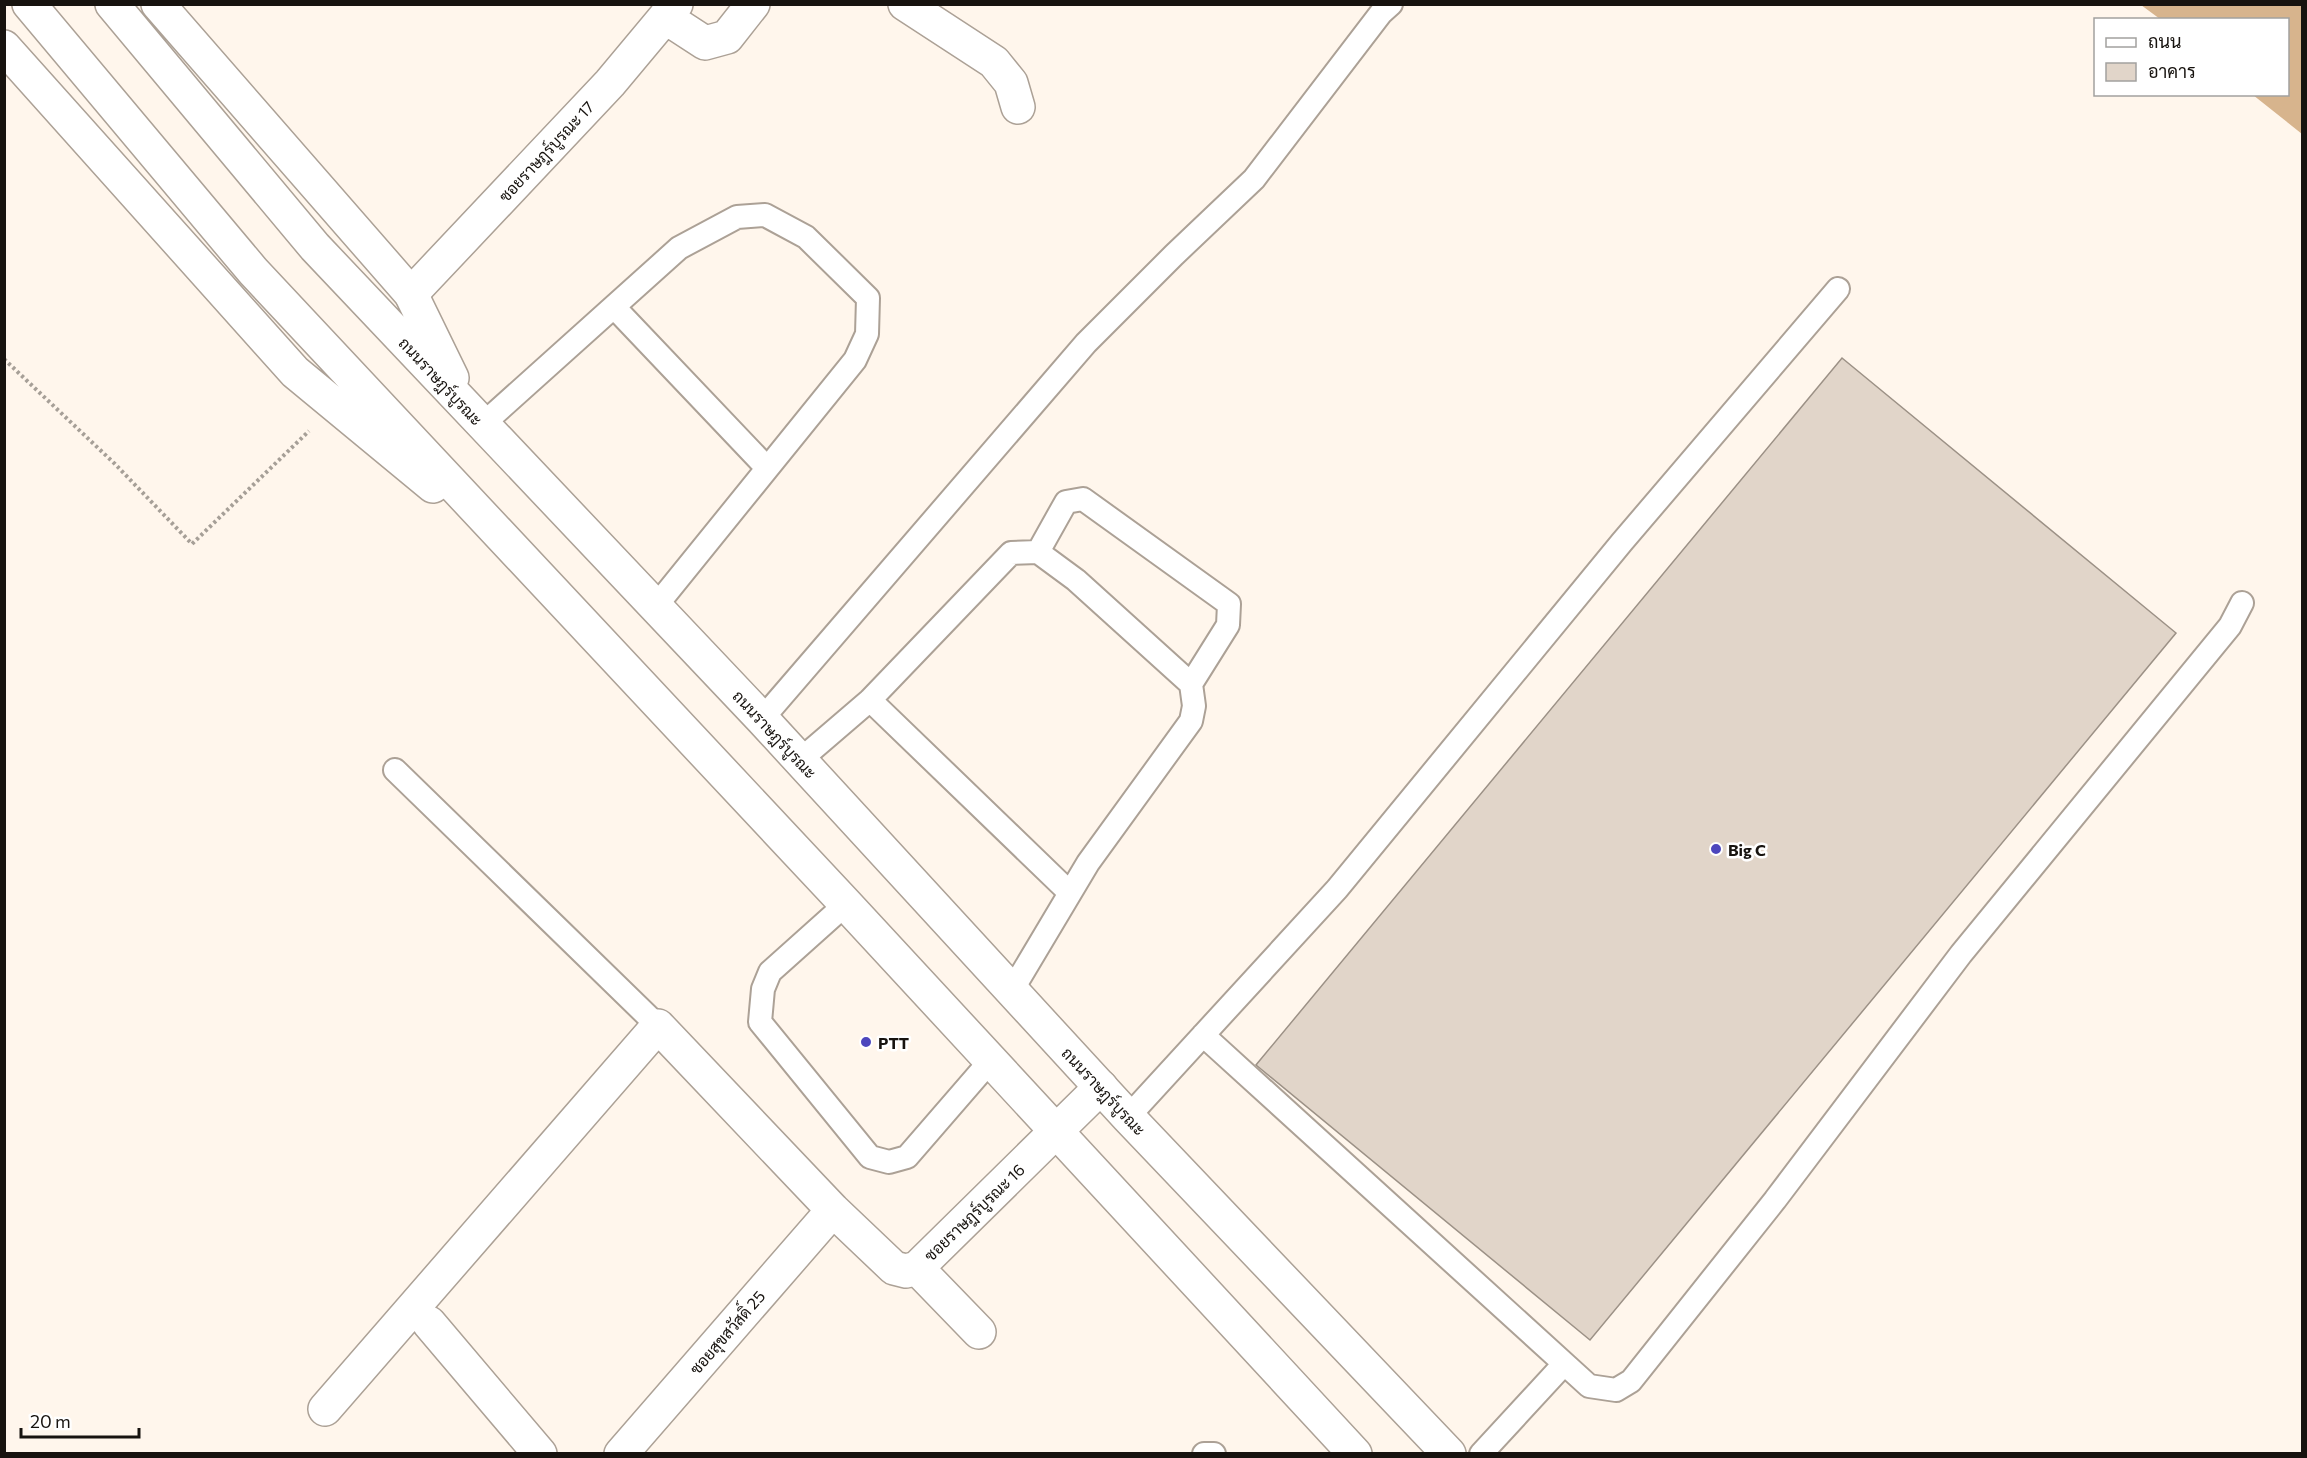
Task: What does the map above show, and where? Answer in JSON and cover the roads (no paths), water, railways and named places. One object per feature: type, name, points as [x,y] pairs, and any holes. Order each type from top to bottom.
[{"type":"main road","points":[[29,4],[253,271],[846,904],[1355,1454]]},
{"type":"main road","name":"ถนนราษฎร์บูรณะ","points":[[112,4],[315,247],[762,719],[1128,1117],[1449,1454]]},
{"type":"main road","points":[[158,4],[411,294],[475,416]]},
{"type":"main road","points":[[670,11],[705,43],[727,37],[753,4]]},
{"type":"main road","points":[[905,4],[994,62],[1011,83],[1018,107]]},
{"type":"main road","name":"ซอยราษฎร์บูรณะ 17","points":[[411,294],[610,83],[670,11]]},
{"type":"main road","points":[[4,47],[295,372],[395,456],[521,556]]},
{"type":"main road","points":[[325,1409],[658,1026]]},
{"type":"main road","name":"ซอยราษฎร์บูรณะ 16","points":[[658,1026],[833,1210],[894,1268],[906,1271],[917,1268],[1101,1088]]},
{"type":"main road","name":"ซอยสุขสวัสดิ์ 25","points":[[621,1454],[833,1210]]},
{"type":"main road","points":[[917,1268],[979,1332]]},
{"type":"main road","points":[[429,1323],[540,1454]]},
{"type":"lane","points":[[762,719],[1086,344],[1174,255],[1254,179],[1381,13],[1391,4]]},
{"type":"lane","points":[[475,416],[614,307],[678,248],[737,217],[765,215],[806,237],[868,298],[867,334],[855,360],[656,606]]},
{"type":"lane","points":[[1128,1117],[1336,888],[1622,542],[1838,289]]},
{"type":"lane","points":[[614,307],[767,468]]},
{"type":"lane","points":[[1038,552],[1066,502],[1083,498],[1229,604],[1228,625],[1191,684]]},
{"type":"lane","points":[[800,760],[870,699],[1011,553],[1038,552],[1077,580],[1191,684],[1194,705],[1191,721],[1088,863],[1011,992]]},
{"type":"lane","points":[[1203,1035],[1589,1386],[1616,1390],[1631,1381],[1775,1200],[1961,954],[2230,626],[2242,603]]},
{"type":"lane","points":[[870,699],[1070,893]]},
{"type":"lane","points":[[395,770],[658,1026]]},
{"type":"lane","points":[[846,904],[770,972],[764,989],[760,1022],[870,1157],[889,1162],[907,1157],[991,1060]]},
{"type":"lane","points":[[1481,1454],[1564,1364]]},
{"type":"lane","points":[[1204,1454],[1214,1454]]},
{"type":"place","name":"Big C","points":[[1716,849]]},
{"type":"place","name":"PTT","points":[[866,1042]]}]
